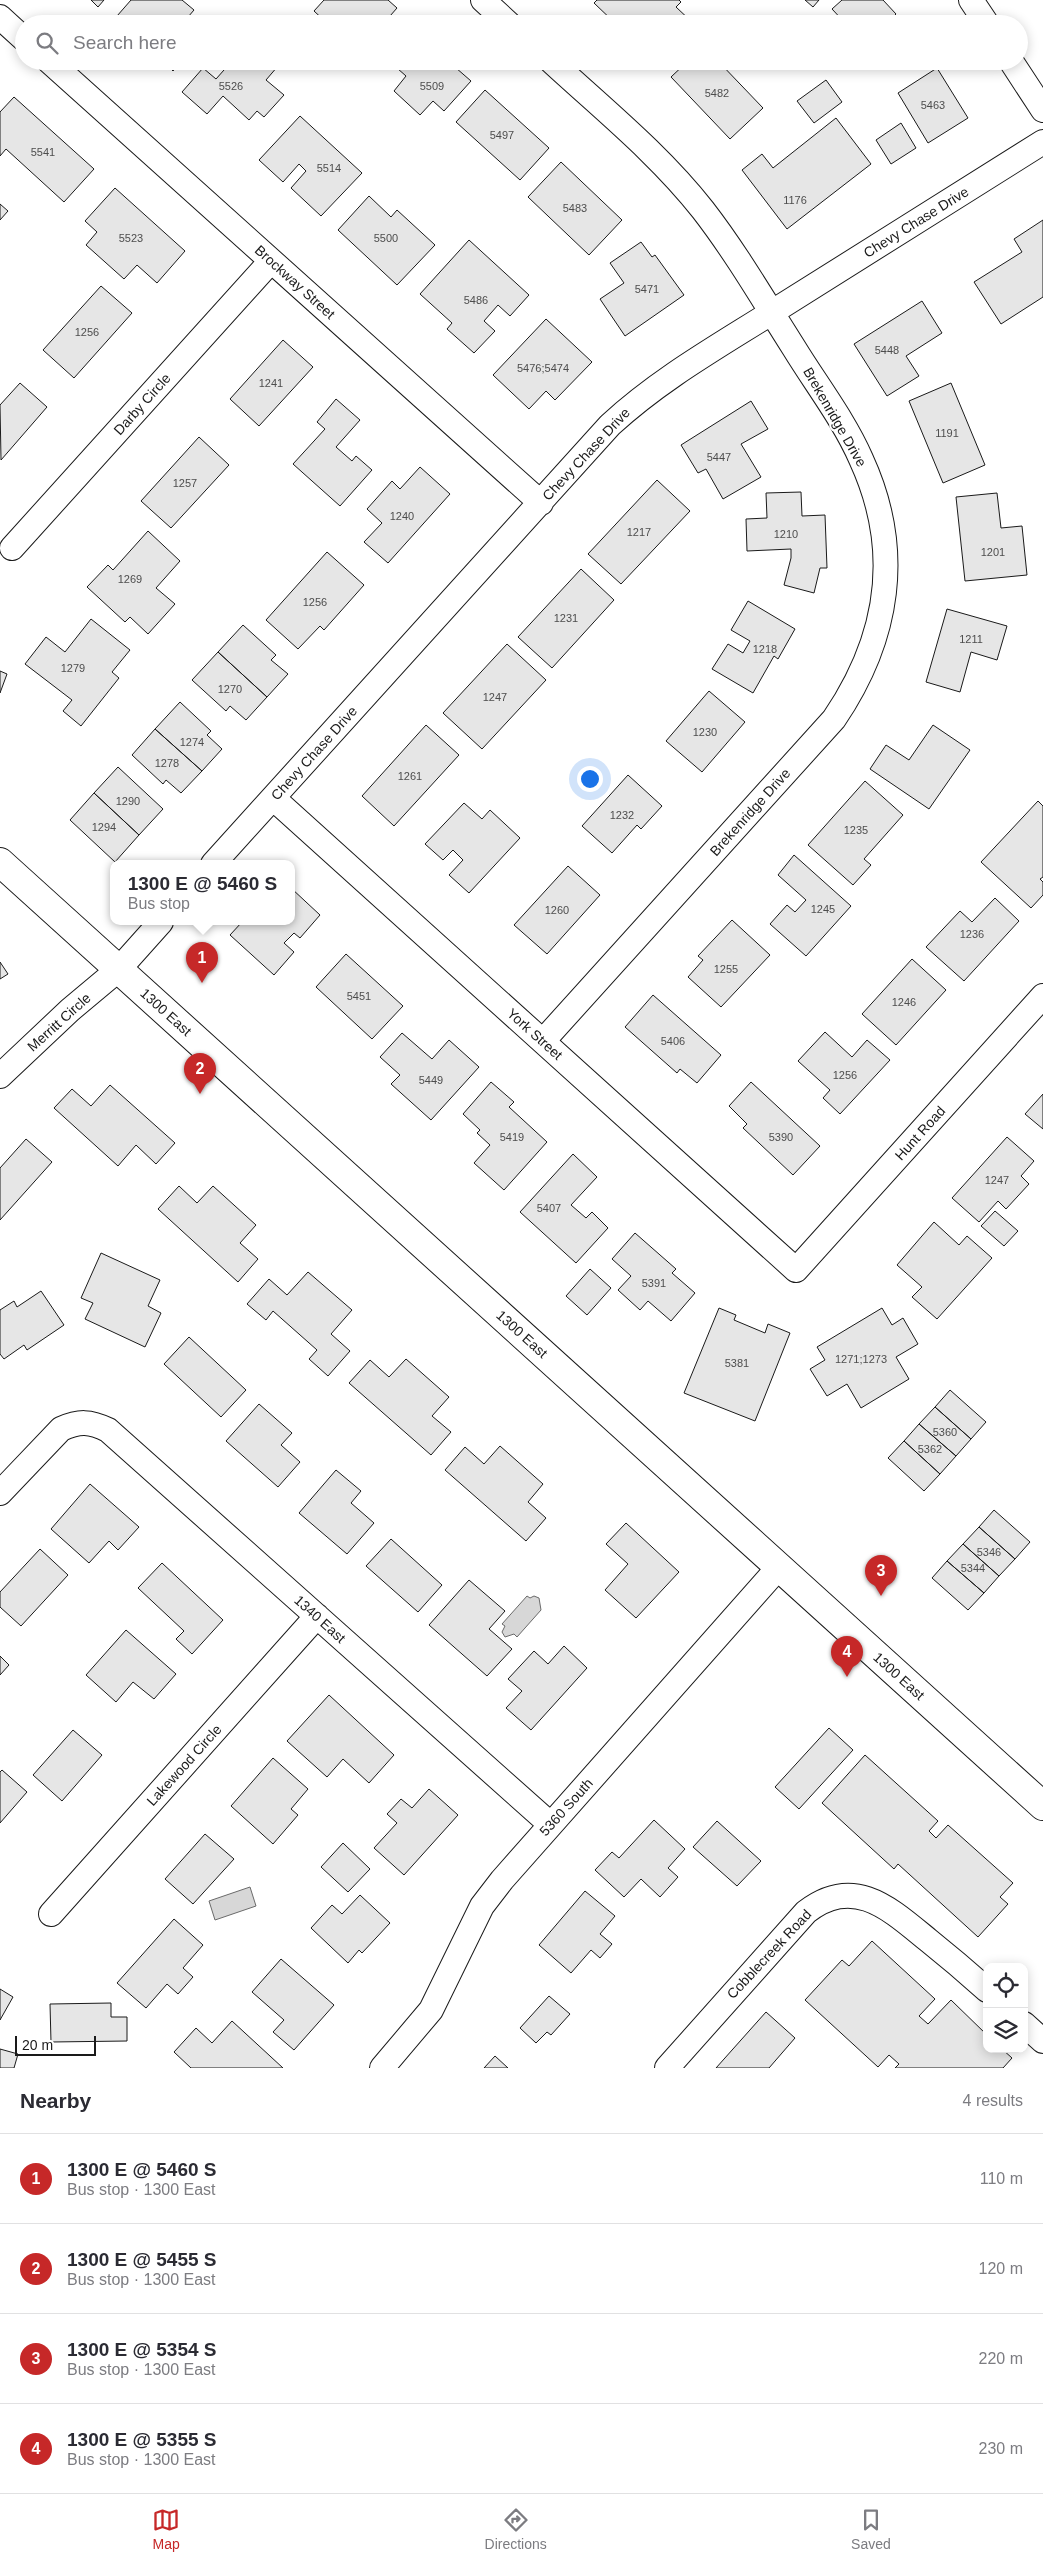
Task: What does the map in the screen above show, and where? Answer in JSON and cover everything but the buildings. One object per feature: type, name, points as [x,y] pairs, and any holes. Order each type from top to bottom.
[{"type":"main road","name":"1300 East","points":[[0,862],[1043,1806]]},
{"type":"street","points":[[483,0],[499,15]]},
{"type":"street","points":[[971,0],[981,15]]},
{"type":"street","points":[[2,22],[15,32]]},
{"type":"street","name":"Brockway Street","points":[[59,70],[541,503]]},
{"type":"street","name":"Brekenridge Drive","points":[[543,1041],[834,719],[862,672],[872,647],[880,621],[886,566],[884,538],[872,483],[847,432],[729,244],[672,175],[641,143],[561,70]]},
{"type":"street","points":[[1017,70],[1043,110]]},
{"type":"street","name":"Chevy Chase Drive","points":[[217,860],[610,425],[634,404],[671,376],[1043,142]]},
{"type":"street","name":"Darby Circle","points":[[12,548],[271,261]]},
{"type":"street","name":"York Street","points":[[273,798],[796,1270]]},
{"type":"street","points":[[119,969],[159,925]]},
{"type":"street","name":"Merritt Circle","points":[[0,1076],[70,1010],[119,969]]},
{"type":"street","name":"Hunt Road","points":[[796,1270],[1043,996]]},
{"type":"street","name":"1340 East","points":[[0,1493],[51,1437],[61,1429],[73,1424],[86,1422],[97,1425],[117,1438],[550,1824]]},
{"type":"street","name":"5360 South","points":[[382,2068],[431,2010],[482,1906],[492,1893],[550,1824],[779,1567]]},
{"type":"street","name":"Lakewood Circle","points":[[51,1914],[317,1616]]},
{"type":"street","name":"Cobblecreek Road","points":[[666,2068],[806,1912],[831,1898],[862,1897],[884,1906],[983,1987]]},
{"type":"street","points":[[1028,2028],[1043,2041]]},
{"type":"shaded area","points":[[527,1596],[539,1598],[541,1610],[517,1637],[514,1634],[505,1637],[502,1632],[505,1626],[502,1624]]},
{"type":"shaded area","points":[[250,1887],[256,1906],[215,1920],[209,1901]]},
{"type":"place","name":"1300 E @ 5460 S","points":[[202,983]]},
{"type":"place","name":"1300 E @ 5455 S","points":[[200,1094]]},
{"type":"place","name":"1300 E @ 5354 S","points":[[881,1596]]},
{"type":"place","name":"1300 E @ 5355 S","points":[[847,1677]]}]
